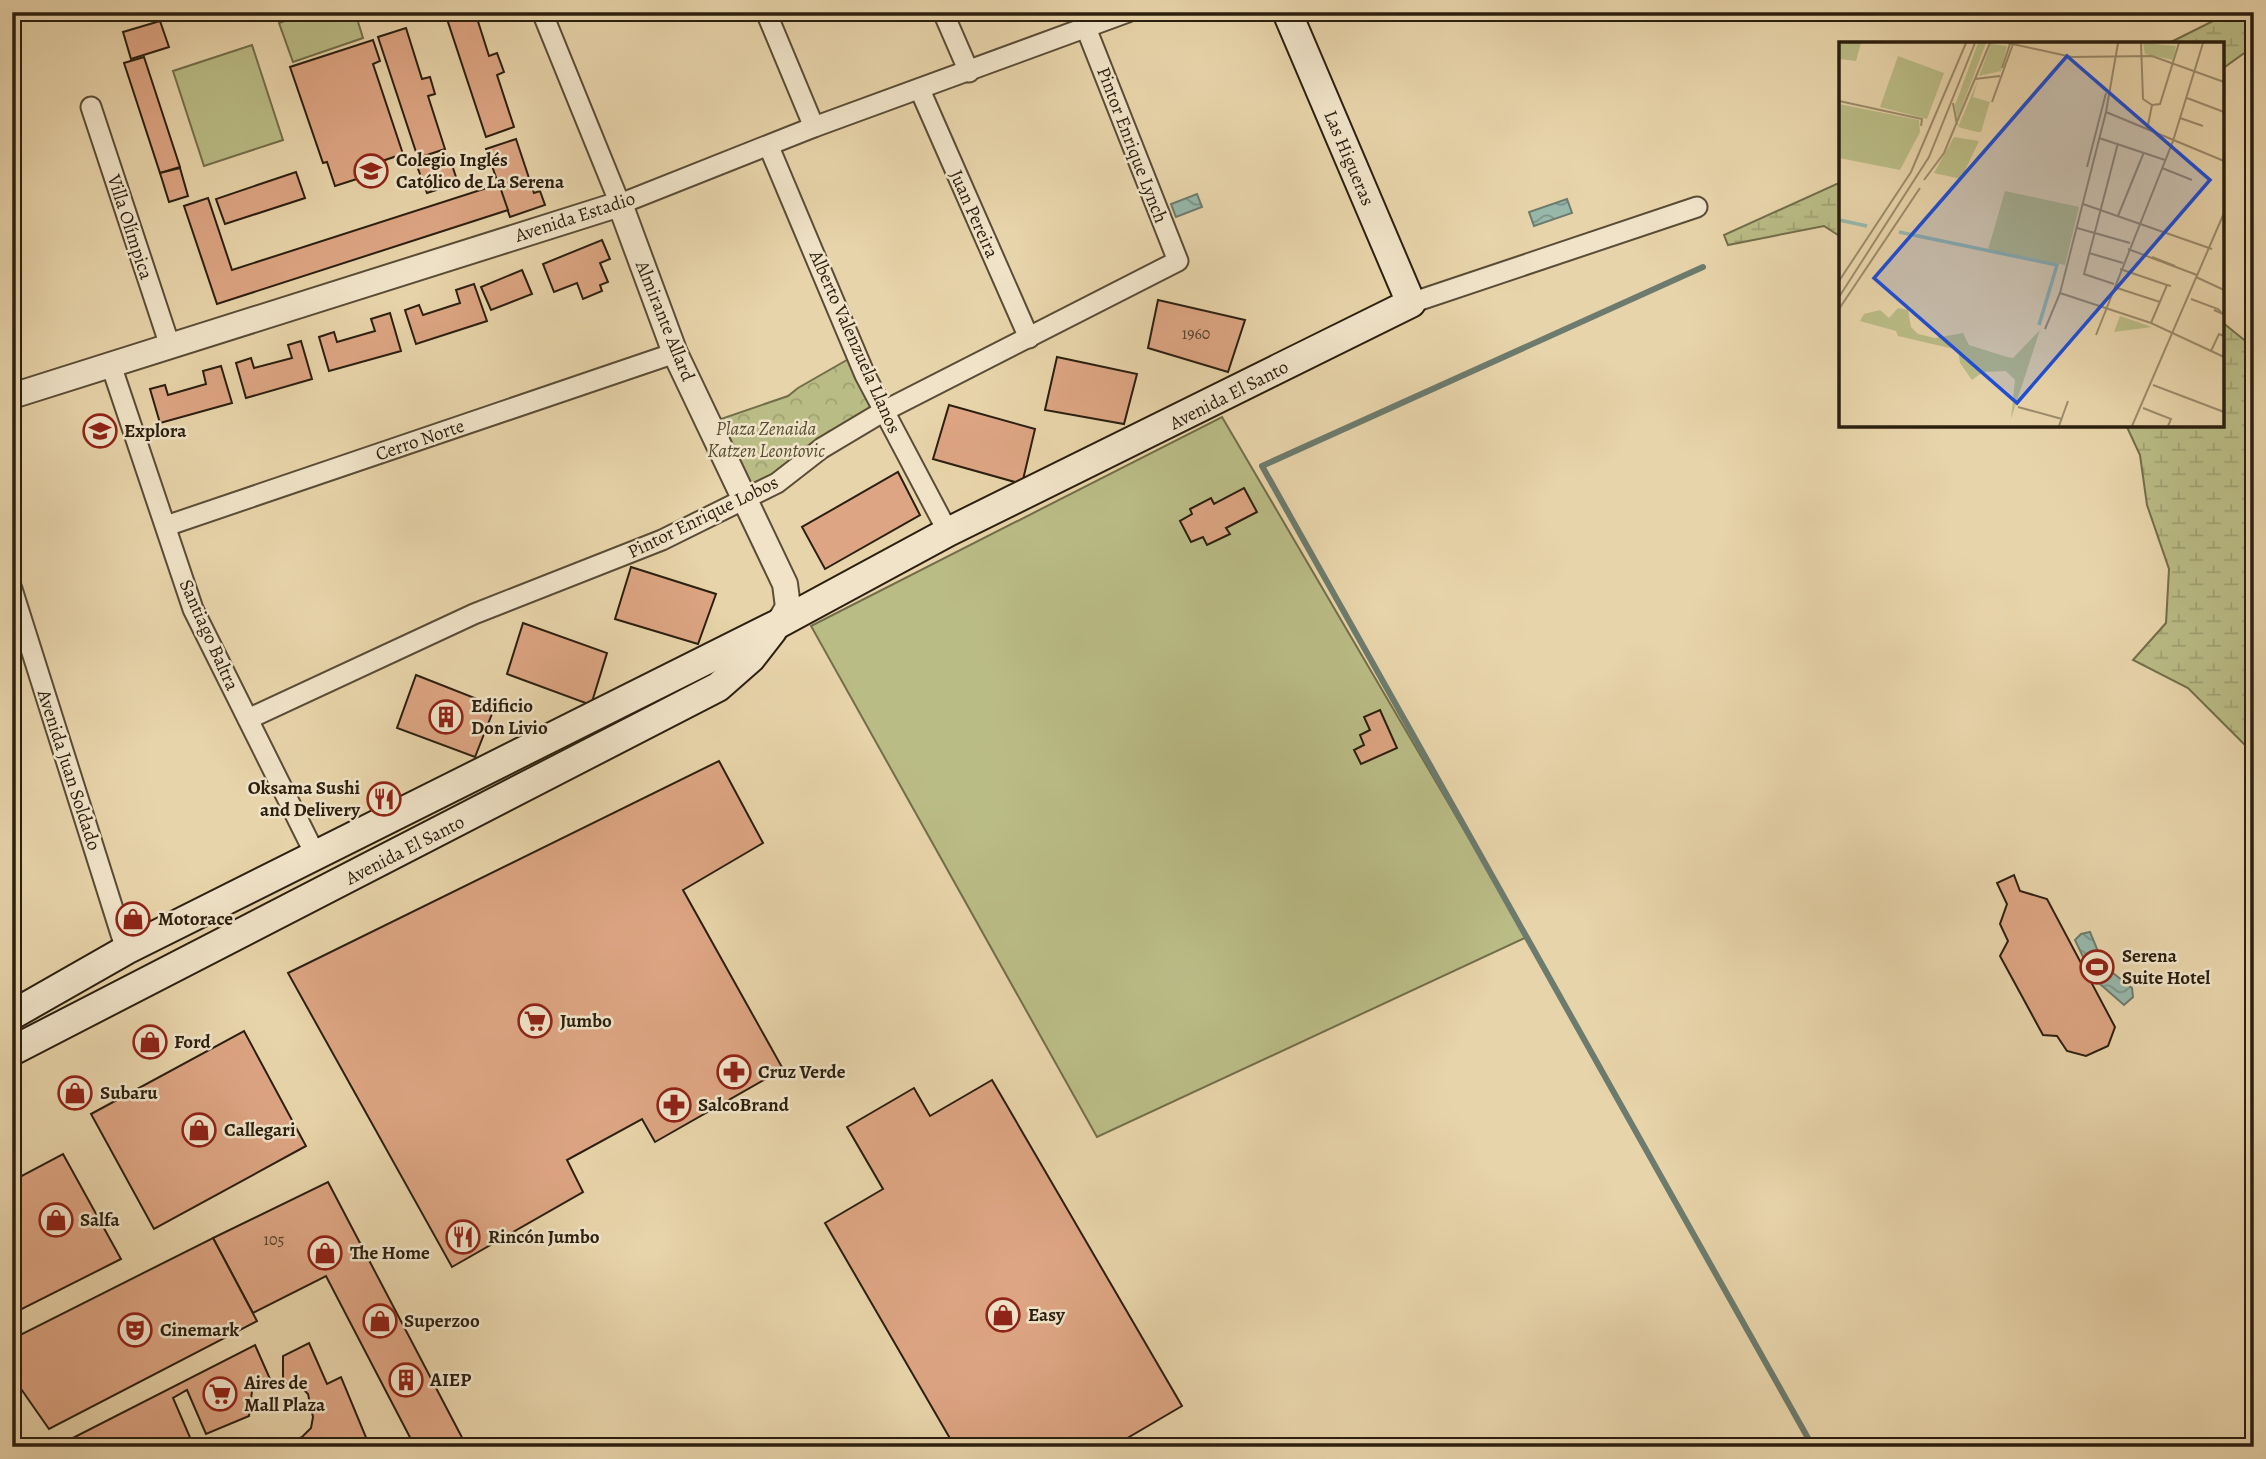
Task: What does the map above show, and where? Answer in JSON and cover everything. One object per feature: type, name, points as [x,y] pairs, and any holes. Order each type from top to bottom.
[{"type":"main road","name":"Las Higueras","points":[[1287,12],[1410,303]]},
{"type":"main road","name":"Avenida El Santo","points":[[12,1015],[126,950],[778,624],[948,533],[1410,303]]},
{"type":"main road","name":"Avenida El Santo","points":[[12,1051],[718,687],[751,658],[778,624]]},
{"type":"main road","points":[[126,950],[147,961],[172,967]]},
{"type":"street","name":"Almirante Allard","points":[[542,12],[620,204],[675,354],[785,584],[788,607],[778,624]]},
{"type":"street","points":[[766,12],[814,127]]},
{"type":"street","points":[[943,12],[968,72]]},
{"type":"street","name":"Avenida Estadio","points":[[12,396],[620,204],[814,127],[968,72],[1096,21],[1128,12]]},
{"type":"street","name":"Pintor Enrique Lynch","points":[[1096,21],[1178,261]]},
{"type":"street","name":"Juan Pereira","points":[[920,90],[1029,338]]},
{"type":"street","name":"Villa Olímpica","points":[[91,107],[170,346]]},
{"type":"street","name":"Alberto Valenzuela Llanos","points":[[769,147],[865,374],[948,533]]},
{"type":"street","name":"Avenida El Santo","points":[[1410,303],[1697,208]]},
{"type":"street","name":"Pintor Enrique Lobos","points":[[248,719],[474,614],[662,540],[777,483],[822,448],[884,411],[1178,261]]},
{"type":"street","name":"Cerro Norte","points":[[166,526],[675,354]]},
{"type":"street","name":"Santiago Baltra","points":[[111,365],[193,609],[316,856]]},
{"type":"street","name":"Avenida Juan Soldado","points":[[12,589],[17,622],[126,950]]},
{"type":"green space","points":[[310,12],[355,12],[363,38],[293,62],[279,23]]},
{"type":"green space","points":[[2231,12],[2254,12],[2254,46],[2224,68],[2224,42],[2171,42]]},
{"type":"green space","points":[[252,45],[283,140],[204,166],[173,71]]},
{"type":"green space","points":[[1839,183],[1839,236],[1824,226],[1728,245],[1724,235]]},
{"type":"green space","points":[[2224,324],[2254,348],[2254,754],[2188,688],[2133,660],[2166,623],[2169,569],[2147,505],[2140,455],[2127,427],[2224,427]]},
{"type":"green space","name":"Plaza Zenaida Katzen Leontovic","points":[[852,357],[877,402],[873,413],[782,472],[750,484],[715,421],[788,396]]},
{"type":"green space","points":[[1222,417],[1527,937],[1097,1137],[811,626]]},
{"type":"water","points":[[1197,194],[1202,207],[1176,217],[1171,204]]},
{"type":"water","points":[[1567,199],[1572,213],[1534,226],[1529,212]]},
{"type":"water","name":"Serena Suite Hotel","points":[[2090,932],[2104,966],[2132,988],[2133,997],[2124,1005],[2093,978],[2075,940],[2081,934]]},
{"type":"building","points":[[475,12],[489,56],[497,53],[504,72],[497,75],[514,127],[486,137],[447,19]]},
{"type":"building","points":[[160,21],[169,47],[131,59],[123,32]]},
{"type":"building","points":[[406,28],[422,79],[430,77],[435,94],[428,96],[445,149],[418,158],[378,37]]},
{"type":"building","points":[[373,40],[380,61],[373,64],[403,154],[382,161],[385,170],[335,186],[327,162],[323,163],[290,67]]},
{"type":"building","points":[[144,57],[180,167],[160,173],[124,63]]},
{"type":"building","points":[[516,139],[534,193],[540,191],[545,205],[510,217],[486,149]]},
{"type":"building","points":[[449,156],[458,183],[427,193],[417,166]]},
{"type":"building","points":[[180,168],[188,196],[169,202],[160,173]]},
{"type":"building","points":[[296,172],[305,198],[225,224],[216,199]]},
{"type":"building","points":[[499,184],[508,210],[217,304],[184,206],[208,198],[232,270]]},
{"type":"building","points":[[602,240],[610,259],[600,263],[608,282],[600,285],[602,291],[583,299],[577,283],[554,292],[543,264]]},
{"type":"building","points":[[522,270],[532,294],[491,310],[481,287]]},
{"type":"building","points":[[474,284],[487,321],[416,344],[405,310],[419,305],[423,315],[460,303],[456,290]]},
{"type":"building","points":[[1158,300],[1245,320],[1228,372],[1148,348]]},
{"type":"building","points":[[390,313],[401,351],[329,371],[319,337],[334,332],[337,342],[375,331],[371,319]]},
{"type":"building","points":[[301,341],[312,379],[246,398],[236,363],[251,358],[254,368],[292,358],[288,345]]},
{"type":"building","points":[[1057,357],[1137,374],[1124,424],[1045,410]]},
{"type":"building","points":[[221,366],[232,403],[160,423],[150,389],[165,385],[168,395],[206,384],[203,371]]},
{"type":"building","points":[[949,405],[1035,429],[1022,484],[933,459]]},
{"type":"building","points":[[898,472],[920,515],[825,569],[802,527]]},
{"type":"building","points":[[1244,488],[1257,512],[1226,528],[1230,534],[1207,545],[1203,537],[1191,542],[1180,521],[1192,514],[1190,509],[1211,498],[1214,504]]},
{"type":"building","points":[[631,567],[716,594],[698,644],[615,619]]},
{"type":"building","points":[[523,623],[607,653],[591,705],[507,674]]},
{"type":"building","name":"Edificio Don Livio","points":[[416,675],[495,706],[475,757],[397,728]]},
{"type":"building","points":[[1380,710],[1397,748],[1361,764],[1354,750],[1364,745],[1360,735],[1370,730],[1364,717]]},
{"type":"building","name":"Jumbo","points":[[719,761],[763,843],[683,890],[783,1069],[655,1142],[642,1119],[567,1160],[583,1192],[452,1267],[288,973]]},
{"type":"building","points":[[2014,875],[2020,891],[2047,899],[2115,1027],[2108,1046],[2086,1056],[2067,1051],[2057,1036],[2043,1035],[2000,956],[2008,941],[2000,924],[2007,904],[1997,883]]},
{"type":"building","name":"Callegari","points":[[244,1031],[306,1146],[154,1229],[91,1114]]},
{"type":"building","name":"Easy","points":[[992,1080],[1182,1406],[1112,1447],[955,1447],[825,1223],[883,1189],[847,1127],[914,1088],[930,1116]]},
{"type":"building","name":"Salfa","points":[[63,1154],[121,1259],[12,1314],[12,1181]]},
{"type":"building","name":"AIEP","points":[[328,1182],[467,1447],[415,1447],[326,1276],[253,1313],[213,1238]]},
{"type":"building","name":"Cinemark","points":[[213,1238],[257,1321],[49,1429],[12,1376],[12,1339]]},
{"type":"building","name":"Aires de Mall Plaza","points":[[309,1343],[327,1384],[341,1377],[370,1447],[253,1447],[268,1440],[293,1441],[311,1428],[313,1417],[308,1394],[302,1388],[283,1382],[283,1356]]},
{"type":"building","name":"Aires de Mall Plaza","points":[[255,1345],[270,1379],[260,1383],[252,1391],[249,1416],[206,1434],[187,1390],[173,1398],[192,1442],[182,1447],[60,1447],[59,1445]]},
{"type":"waterway","points":[[1703,267],[1262,466],[1813,1447]]},
{"type":"place","name":"Colegio Inglés Católico de La Serena","points":[[371,171]]},
{"type":"place","name":"Explora","points":[[100,431]]},
{"type":"place","name":"Edificio Don Livio","points":[[446,717]]},
{"type":"place","name":"Oksama Sushi and Delivery","points":[[384,799]]},
{"type":"place","name":"Motorace","points":[[133,919]]},
{"type":"place","name":"Serena Suite Hotel","points":[[2097,967]]},
{"type":"place","name":"Jumbo","points":[[535,1021]]},
{"type":"place","name":"Ford","points":[[150,1042]]},
{"type":"place","name":"Cruz Verde","points":[[734,1072]]},
{"type":"place","name":"Subaru","points":[[75,1093]]},
{"type":"place","name":"SalcoBrand","points":[[674,1105]]},
{"type":"place","name":"Callegari","points":[[199,1130]]},
{"type":"place","name":"Salfa","points":[[56,1220]]},
{"type":"place","name":"Rincón Jumbo","points":[[463,1237]]},
{"type":"place","name":"The Home","points":[[325,1253]]},
{"type":"place","name":"Easy","points":[[1003,1315]]},
{"type":"place","name":"Superzoo","points":[[380,1321]]},
{"type":"place","name":"Cinemark","points":[[135,1330]]},
{"type":"place","name":"AIEP","points":[[406,1380]]},
{"type":"place","name":"Aires de Mall Plaza","points":[[220,1394]]}]
